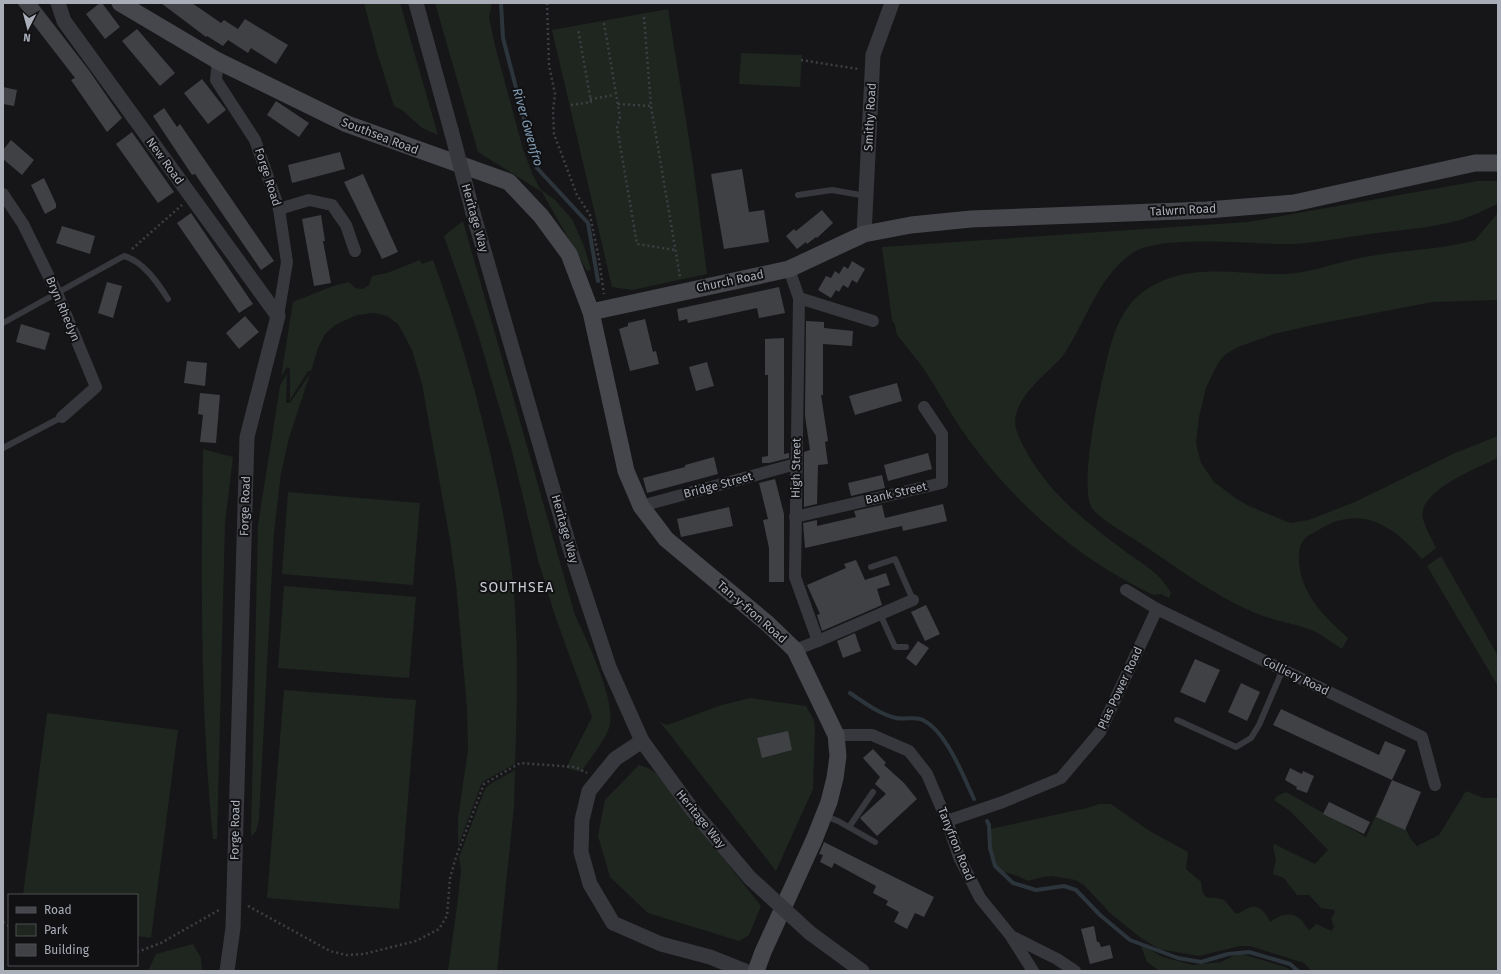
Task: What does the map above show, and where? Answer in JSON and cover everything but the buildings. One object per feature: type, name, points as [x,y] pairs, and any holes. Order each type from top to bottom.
[{"type":"main road","name":"Southsea Road","points":[[120,3],[218,61],[347,124],[509,182],[541,216],[569,254],[598,310]]},
{"type":"main road","name":"Talwrn Road","points":[[864,234],[911,224],[971,219],[1207,210],[1294,203],[1475,163],[1498,163]]},
{"type":"main road","name":"Church Road","points":[[598,310],[789,269],[864,234]]},
{"type":"main road","name":"Tan-y-fron Road","points":[[598,310],[626,471],[640,506],[666,539],[768,624],[795,650],[836,735],[838,756],[835,778],[824,816],[763,952],[756,971]]},
{"type":"street","name":"New Road","points":[[58,3],[64,21],[190,197],[278,316]]},
{"type":"street","name":"Heritage Way","points":[[416,3],[473,213],[589,609],[610,667],[642,741],[694,812],[750,878],[810,933],[862,971]]},
{"type":"street","name":"Smithy Road","points":[[864,234],[873,55],[892,3]]},
{"type":"street","name":"Forge Road","points":[[218,61],[216,80],[255,140],[278,209],[287,262],[278,316],[247,437],[234,902],[231,949],[227,971]]},
{"type":"street","name":"Bryn Rhedyn","points":[[3,194],[23,224],[57,293],[96,387],[62,418]]},
{"type":"street","points":[[278,209],[310,200],[332,205],[346,225],[355,251]]},
{"type":"street","name":"High Street","points":[[789,269],[799,298],[795,577],[818,641]]},
{"type":"street","points":[[799,298],[873,321]]},
{"type":"street","name":"Bank Street","points":[[795,517],[942,483],[942,434],[924,407]]},
{"type":"street","name":"Bridge Street","points":[[640,506],[796,464]]},
{"type":"street","name":"Colliery Road","points":[[1126,590],[1157,609],[1422,736],[1436,785]]},
{"type":"street","points":[[795,650],[881,616],[913,600]]},
{"type":"street","name":"Plas Power Road","points":[[947,821],[1003,802],[1061,778],[1100,732],[1157,609]]},
{"type":"street","name":"Tanyfron Road","points":[[836,735],[872,735],[909,751],[927,774],[947,821],[959,857],[980,898],[1011,936],[1075,971]]},
{"type":"street","points":[[642,741],[615,759],[598,778],[589,791],[582,820],[581,852],[590,884],[613,923],[661,944],[710,957],[745,971]]},
{"type":"street","points":[[1011,936],[1033,971]]},
{"type":"lane","points":[[798,195],[832,190],[866,196]]},
{"type":"lane","points":[[3,323],[124,256],[132,258],[143,267],[168,299]]},
{"type":"lane","points":[[3,448],[62,418]]},
{"type":"lane","points":[[871,566],[895,560],[913,600]]},
{"type":"lane","points":[[881,616],[895,647],[906,647]]},
{"type":"lane","points":[[1177,720],[1236,747],[1251,738],[1259,725],[1283,670]]},
{"type":"lane","points":[[849,827],[873,792]]},
{"type":"lane","points":[[824,816],[849,827],[875,842]]},
{"type":"path","points":[[547,3],[549,65],[555,94],[553,111],[554,134],[577,195],[590,216],[598,254],[598,310]]},
{"type":"path","points":[[644,17],[651,106],[680,278]]},
{"type":"path","points":[[604,23],[620,117],[617,127],[637,244],[676,250]]},
{"type":"path","points":[[571,105],[591,102],[578,29]]},
{"type":"path","points":[[801,60],[872,71]]},
{"type":"path","points":[[590,99],[615,95]]},
{"type":"path","points":[[618,104],[651,106]]},
{"type":"path","points":[[124,256],[190,197]]},
{"type":"path","points":[[138,952],[161,943],[234,902],[248,906],[330,951],[346,955],[364,954],[416,941],[439,929],[447,916],[450,878],[456,857],[484,784],[520,763],[575,767],[598,778]]},
{"type":"green space","points":[[364,3],[400,3],[438,135],[422,128],[402,110],[394,106],[376,49]]},
{"type":"green space","points":[[435,3],[492,3],[489,17],[495,46],[523,149],[540,189],[555,200],[572,219],[584,246],[591,270],[587,271],[542,192],[478,152]]},
{"type":"green space","points":[[668,9],[693,164],[707,274],[632,290],[612,287],[552,30]]},
{"type":"green space","points":[[741,53],[802,55],[800,87],[739,84]]},
{"type":"green space","points":[[1478,181],[1498,181],[1498,204],[1465,218],[1448,223],[1319,242],[1293,244],[1185,242],[1163,244],[1144,248],[1131,254],[1104,283],[1064,354],[1023,399],[1015,419],[1016,429],[1030,458],[1050,486],[1086,521],[1157,575],[1171,593],[1169,598],[1161,594],[1153,595],[1095,562],[1067,542],[1017,497],[973,446],[926,372],[896,333],[895,324],[892,320],[882,247],[1248,222]]},
{"type":"green space","points":[[1498,213],[1498,300],[1432,302],[1274,334],[1238,347],[1226,354],[1218,363],[1206,388],[1199,417],[1196,443],[1201,463],[1214,482],[1237,499],[1249,506],[1290,523],[1309,520],[1357,501],[1455,453],[1498,436],[1498,458],[1450,482],[1438,490],[1429,499],[1423,509],[1423,519],[1436,548],[1422,559],[1411,547],[1388,528],[1376,522],[1363,519],[1349,518],[1335,522],[1311,534],[1303,541],[1299,555],[1301,576],[1305,587],[1316,606],[1348,638],[1342,649],[1313,631],[1255,613],[1224,598],[1194,580],[1113,526],[1092,508],[1089,497],[1089,462],[1094,420],[1101,384],[1117,326],[1132,302],[1143,292],[1156,284],[1173,277],[1187,274],[1214,271],[1270,274],[1294,273],[1314,270],[1364,257],[1434,248],[1475,240]]},
{"type":"green space","points":[[463,221],[575,615],[600,671],[609,703],[611,717],[607,733],[581,772],[566,768],[592,717],[555,616],[538,560],[512,451],[478,334],[444,236]]},
{"type":"green space","points":[[420,260],[422,264],[433,260],[457,330],[471,377],[502,507],[514,587],[517,646],[515,764],[484,781],[481,785],[458,846],[458,818],[468,750],[467,708],[456,584],[450,540],[422,384],[412,350],[398,324],[387,316],[374,313],[357,315],[335,325],[325,334],[318,348],[311,371],[308,371],[290,400],[290,369],[287,367],[281,377],[293,302],[333,286],[349,282],[355,288],[363,289],[369,285],[372,276],[387,273]]},
{"type":"green space","points":[[287,373],[286,403],[290,403],[310,374],[289,438],[281,473],[274,532],[259,814],[258,825],[251,836],[258,525],[280,386]]},
{"type":"green space","points":[[203,449],[233,457],[225,523],[217,839],[213,839],[209,790],[202,644]]},
{"type":"green space","points":[[288,492],[420,503],[413,585],[282,574]]},
{"type":"green space","points":[[1441,556],[1498,656],[1498,686],[1427,566]]},
{"type":"green space","points":[[284,586],[416,597],[409,678],[278,668]]},
{"type":"green space","points":[[284,690],[416,700],[399,909],[267,898]]},
{"type":"green space","points":[[750,698],[806,706],[814,720],[813,789],[776,871],[660,722],[667,725],[722,705]]},
{"type":"green space","points":[[47,713],[178,730],[151,938],[138,936],[138,894],[23,894]]},
{"type":"green space","points":[[639,765],[646,767],[662,780],[678,803],[679,802],[761,906],[749,935],[739,941],[648,913],[610,877],[598,836],[605,800]]},
{"type":"green space","points":[[515,770],[514,807],[497,971],[448,971],[461,870],[459,857],[485,789],[490,784]]},
{"type":"green space","points":[[1466,791],[1483,798],[1498,798],[1498,971],[1312,971],[1304,963],[1250,946],[1240,946],[1199,956],[1159,949],[1141,938],[1111,914],[1084,885],[1075,880],[1053,876],[1028,881],[1018,876],[1000,871],[993,860],[990,829],[1087,808],[1099,804],[1111,804],[1148,830],[1188,852],[1186,869],[1201,882],[1205,896],[1224,900],[1236,914],[1248,908],[1256,907],[1264,912],[1270,922],[1278,917],[1290,915],[1298,918],[1310,930],[1316,924],[1332,931],[1334,927],[1331,918],[1335,913],[1334,910],[1321,908],[1309,895],[1297,895],[1284,878],[1273,874],[1276,859],[1273,847],[1274,844],[1315,864],[1328,850],[1290,811],[1274,800],[1277,796],[1286,792],[1366,837],[1380,806],[1407,819],[1406,830],[1417,846],[1439,835]]},
{"type":"green space","points":[[193,944],[201,958],[202,971],[148,971],[156,954]]},
{"type":"green space","points":[[1140,944],[1163,957],[1193,965],[1221,962],[1233,956],[1242,954],[1285,967],[1292,971],[1160,971],[1147,962]]},
{"type":"waterway","name":"River Gwenfro","points":[[501,3],[503,38],[537,168],[588,223],[598,281]]},
{"type":"waterway","name":"River Gwenfro","points":[[850,693],[872,708],[884,714],[899,718],[920,719],[932,726],[947,744],[974,799]]},
{"type":"waterway","name":"River Gwenfro","points":[[987,821],[989,825],[990,848],[995,866],[1013,883],[1036,890],[1064,886],[1076,890],[1100,915],[1130,940],[1178,958],[1201,962],[1228,954],[1249,952],[1290,964],[1298,971]]},
{"type":"district","name":"SOUTHSEA","points":[[517,587]]}]
